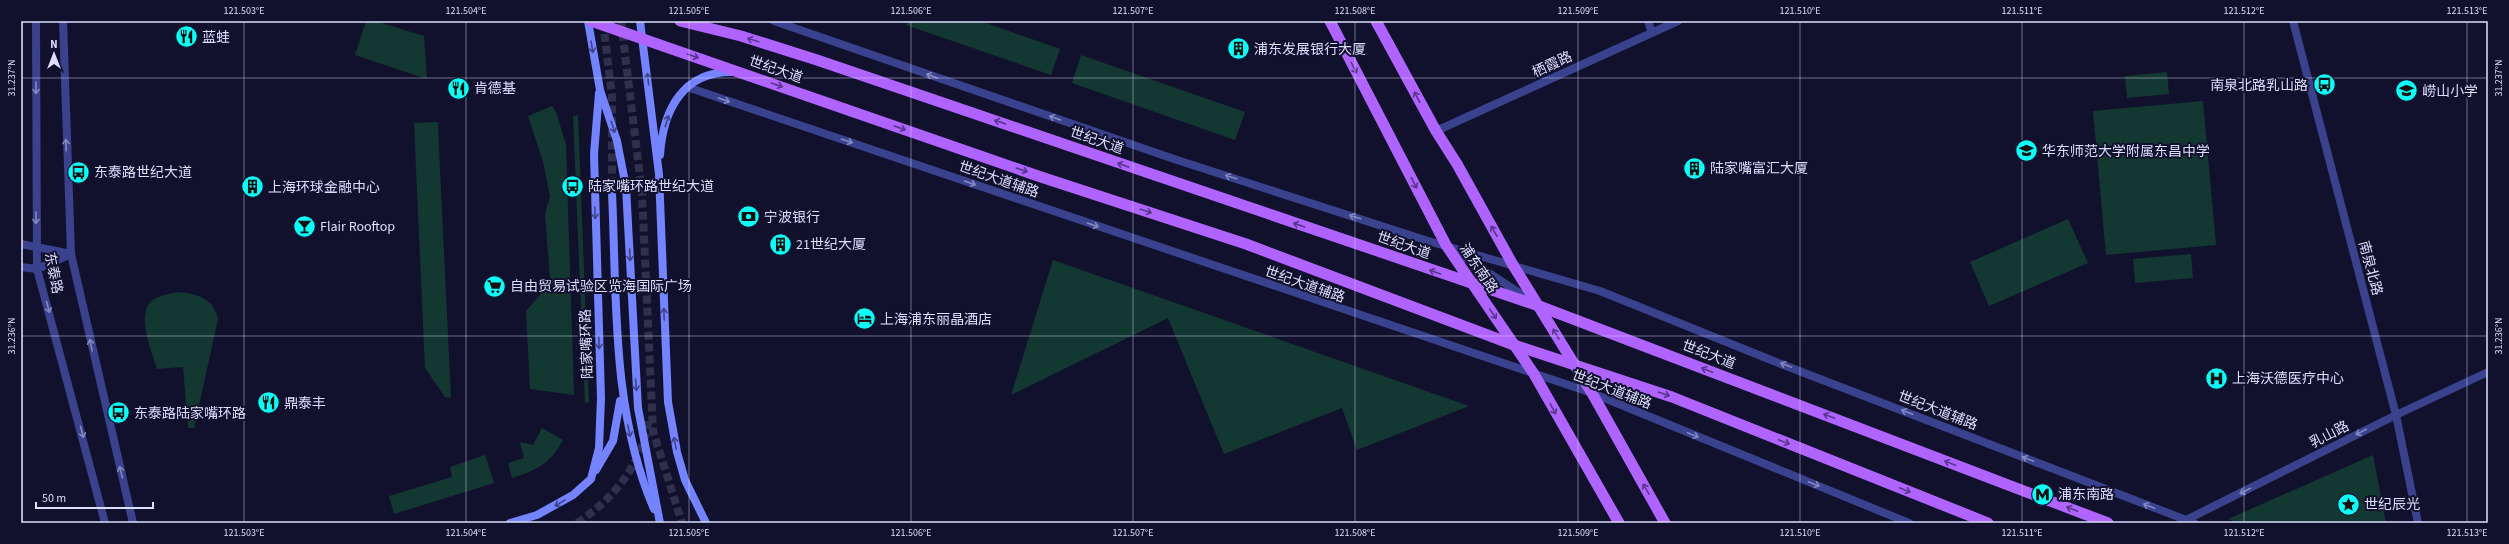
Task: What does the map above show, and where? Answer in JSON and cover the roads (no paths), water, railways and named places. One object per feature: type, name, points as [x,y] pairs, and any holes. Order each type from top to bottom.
[{"type":"main road","name":"陆家嘴环路","points":[[588,21],[600,90],[617,141],[626,187],[638,408],[660,523]]},
{"type":"main road","name":"世纪大道","points":[[591,21],[740,73],[1246,244],[1514,345],[1574,363],[1672,397],[1988,523]]},
{"type":"main road","points":[[640,21],[659,174],[668,402],[677,452],[685,480],[706,523]]},
{"type":"main road","name":"世纪大道","points":[[680,21],[741,36],[817,60],[1539,306],[2108,523]]},
{"type":"main road","name":"浦东南路","points":[[1330,21],[1446,245],[1534,374],[1619,523]]},
{"type":"main road","points":[[1376,21],[1436,131],[1457,164],[1513,265],[1592,393],[1665,523]]},
{"type":"main road","points":[[659,174],[661,145],[668,118],[675,102],[687,87],[697,80],[714,74],[740,73]]},
{"type":"main road","name":"陆家嘴环路","points":[[591,479],[599,448],[601,398],[594,184],[594,154],[600,90]]},
{"type":"main road","points":[[612,193],[621,393],[632,449],[647,494],[660,523]]},
{"type":"main road","points":[[510,523],[555,506],[573,495],[591,479],[613,441],[621,393]]},
{"type":"main road","points":[[696,504],[700,523]]},
{"type":"street","name":"东泰路","points":[[36,21],[37,269],[105,523]]},
{"type":"street","name":"东泰路","points":[[63,21],[67,174],[71,254],[133,523]]},
{"type":"street","name":"世纪大道辅路","points":[[774,21],[1177,160],[1446,245],[1600,291],[1774,361],[2194,523]]},
{"type":"street","points":[[1648,21],[1652,33]]},
{"type":"street","name":"栖霞路","points":[[1436,131],[1678,21]]},
{"type":"street","name":"南泉北路","points":[[2293,21],[2396,415],[2418,523]]},
{"type":"street","name":"世纪大道辅路","points":[[687,87],[1592,393],[1909,523]]},
{"type":"street","points":[[21,244],[71,254]]},
{"type":"street","name":"世纪大道辅路","points":[[1446,245],[1539,306]]},
{"type":"street","points":[[21,267],[37,269],[71,254]]},
{"type":"street","name":"乳山路","points":[[2187,521],[2396,415],[2488,372]]},
{"type":"tunnel","points":[[621,21],[642,193],[653,431],[682,523]]},
{"type":"tunnel","points":[[603,22],[612,96],[612,193]]},
{"type":"tunnel","points":[[577,523],[603,503],[625,478],[640,450],[649,418]]},
{"type":"place","name":"蓝蛙","points":[[187,37]]},
{"type":"place","name":"浦东发展银行大厦","points":[[1239,49]]},
{"type":"place","name":"南泉北路乳山路","points":[[2324,85]]},
{"type":"place","name":"肯德基","points":[[459,88]]},
{"type":"place","name":"崂山小学","points":[[2406,91]]},
{"type":"place","name":"华东师范大学附属东昌中学","points":[[2027,151]]},
{"type":"place","name":"陆家嘴富汇大厦","points":[[1695,168]]},
{"type":"place","name":"东泰路世纪大道","points":[[78,172]]},
{"type":"place","name":"陆家嘴环路世纪大道","points":[[572,186]]},
{"type":"place","name":"上海环球金融中心","points":[[253,187]]},
{"type":"place","name":"宁波银行","points":[[748,217]]},
{"type":"place","name":"Flair Rooftop","points":[[304,226]]},
{"type":"place","name":"21世纪大厦","points":[[781,244]]},
{"type":"place","name":"自由贸易试验区览海国际广场","points":[[495,286]]},
{"type":"place","name":"上海浦东丽晶酒店","points":[[864,319]]},
{"type":"place","name":"上海沃德医疗中心","points":[[2217,378]]},
{"type":"place","name":"鼎泰丰","points":[[268,403]]},
{"type":"place","name":"东泰路陆家嘴环路","points":[[119,413]]},
{"type":"place","name":"浦东南路","points":[[2043,494]]},
{"type":"place","name":"世纪辰光","points":[[2348,504]]}]
